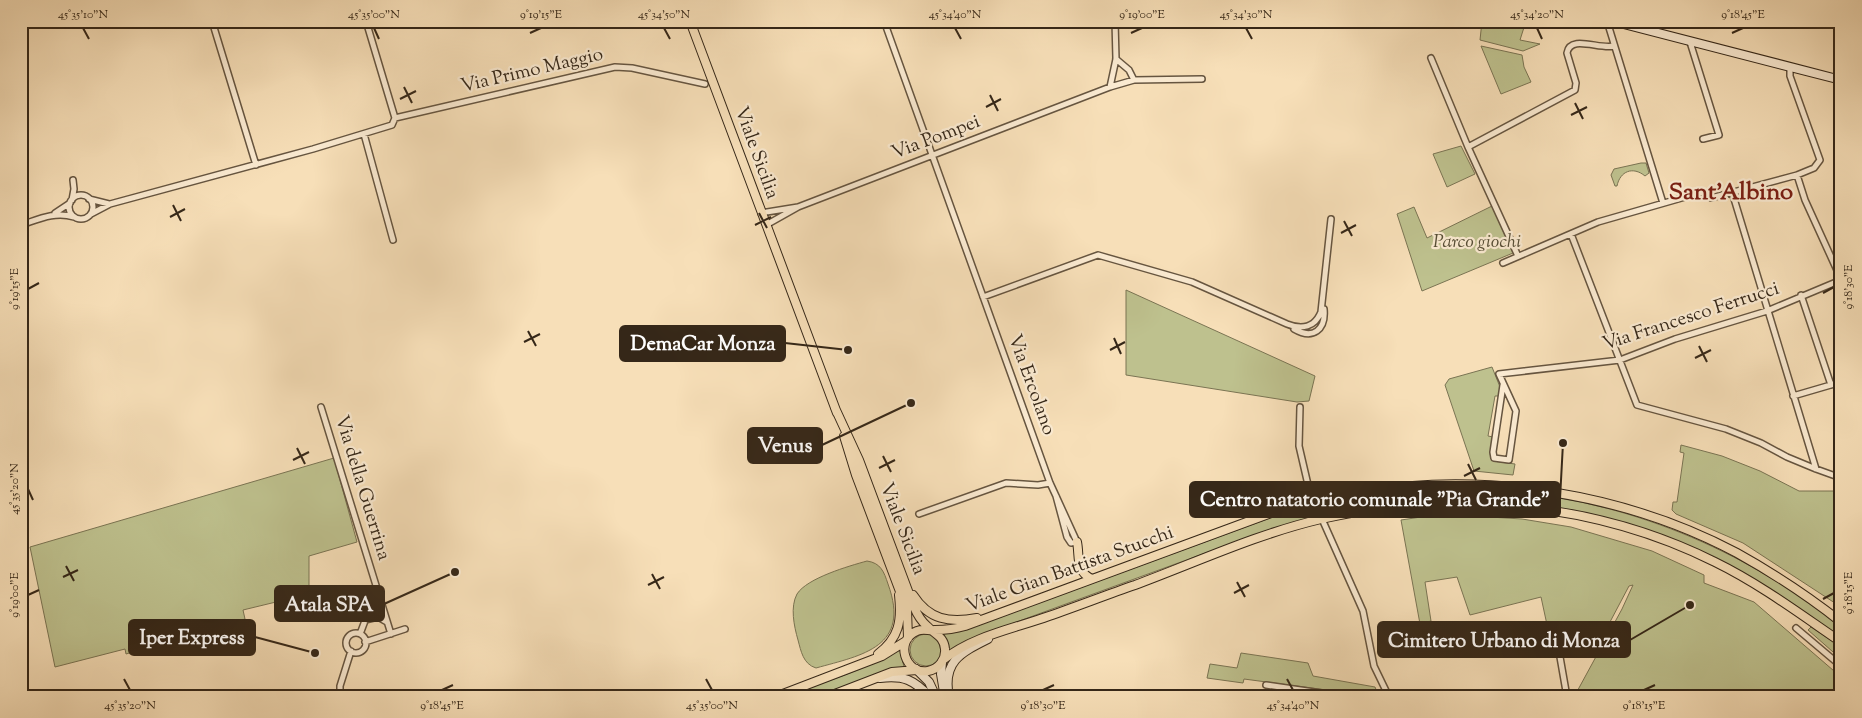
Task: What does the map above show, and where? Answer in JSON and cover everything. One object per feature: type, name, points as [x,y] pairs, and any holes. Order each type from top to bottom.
[{"type":"main road","name":"Viale Sicilia","points":[[690,21],[761,214],[836,408],[859,460],[915,610],[925,625],[932,631]]},
{"type":"main road","points":[[1612,21],[1841,80]]},
{"type":"main road","name":"Viale Sicilia","points":[[836,408],[851,461],[906,610],[907,639]]},
{"type":"main road","name":"Viale Gian Battista Stucchi","points":[[775,697],[888,653],[919,630],[932,631],[958,628],[1271,513],[1312,502],[1363,492],[1411,486],[1466,484],[1506,486],[1604,504],[1636,512],[1672,524],[1735,553],[1797,589],[1841,622]]},
{"type":"main road","name":"Viale Gian Battista Stucchi","points":[[826,697],[897,671],[933,669],[963,646],[1113,593],[1274,532],[1322,519],[1371,509],[1404,505],[1458,504],[1543,509],[1616,524],[1660,538],[1716,562],[1780,599],[1841,642]]},
{"type":"main road","points":[[1076,542],[1080,570],[1092,578]]},
{"type":"main road","points":[[898,563],[918,603],[932,614],[958,621],[996,614]]},
{"type":"main road","points":[[866,662],[891,644],[894,639],[899,622],[899,599],[896,581]]},
{"type":"main road","points":[[932,631],[938,634],[944,642],[945,652],[942,661],[942,681],[947,697]]},
{"type":"main road","points":[[947,697],[948,678],[953,662],[965,651],[1005,631]]},
{"type":"main road","points":[[907,639],[904,649],[905,658],[929,682],[936,697]]},
{"type":"main road","points":[[871,679],[891,677],[906,679],[918,685],[930,697]]},
{"type":"street","points":[[212,21],[256,165]]},
{"type":"street","points":[[366,21],[395,120]]},
{"type":"street","name":"Via Ercolano","points":[[884,21],[1050,483],[1076,542]]},
{"type":"street","points":[[1110,87],[1116,60],[1115,21]]},
{"type":"street","points":[[1607,21],[1662,204]]},
{"type":"street","points":[[1690,42],[1719,135],[1704,139]]},
{"type":"street","points":[[1468,147],[1574,90],[1576,83],[1567,53],[1571,45],[1576,43],[1606,47],[1614,46]]},
{"type":"street","points":[[1431,58],[1468,147],[1518,256]]},
{"type":"street","points":[[1116,60],[1129,70],[1134,80]]},
{"type":"street","name":"Via Primo Maggio","points":[[21,225],[52,215],[63,214],[84,219],[110,204],[364,134],[389,126],[395,120],[615,66],[705,84]]},
{"type":"street","points":[[1503,263],[1598,222],[1703,192],[1712,198],[1796,175],[1814,168],[1820,160],[1790,76],[1790,67]]},
{"type":"street","name":"Via Pompei","points":[[766,225],[798,207],[1110,87],[1134,80],[1202,79]]},
{"type":"street","points":[[364,134],[393,240]]},
{"type":"street","points":[[1796,175],[1805,200],[1841,279]]},
{"type":"street","points":[[74,217],[70,211],[74,189],[73,180],[84,196]]},
{"type":"street","points":[[1732,192],[1816,469]]},
{"type":"street","name":"Via Primo Maggio","points":[[52,215],[77,196],[84,196],[110,204]]},
{"type":"street","points":[[90,199],[93,208],[91,214]]},
{"type":"street","name":"Via Pompei","points":[[761,214],[798,207]]},
{"type":"street","points":[[983,297],[1098,255],[1192,282],[1304,333],[1310,334],[1317,331],[1324,320],[1323,301],[1331,219]]},
{"type":"street","points":[[1571,234],[1637,405],[1734,432],[1816,469],[1841,478]]},
{"type":"street","name":"Via Francesco Ferrucci","points":[[1503,385],[1493,452],[1494,458],[1509,460],[1516,411],[1499,374],[1620,360],[1675,339],[1767,311],[1841,279]]},
{"type":"street","points":[[1801,295],[1831,385]]},
{"type":"street","points":[[1794,396],[1841,382]]},
{"type":"street","name":"Via della Guerrina","points":[[321,407],[377,589],[360,634],[354,633],[347,638],[346,646],[351,651],[340,686],[340,697]]},
{"type":"street","points":[[1300,407],[1299,446],[1312,502]]},
{"type":"street","points":[[919,514],[1009,482],[1038,486],[1050,483]]},
{"type":"street","points":[[1259,502],[1309,488]]},
{"type":"street","points":[[1322,519],[1363,611],[1374,666],[1388,697]]},
{"type":"street","points":[[377,589],[391,634]]},
{"type":"street","points":[[365,620],[378,617],[388,622]]},
{"type":"street","points":[[1796,628],[1841,666]]},
{"type":"street","points":[[365,642],[405,629]]},
{"type":"street","points":[[360,634],[365,642]]},
{"type":"street","points":[[351,651],[362,650],[365,642]]},
{"type":"street","points":[[1560,657],[1567,697]]},
{"type":"street","points":[[1266,685],[1348,697]]},
{"type":"green space","points":[[1482,21],[1526,21],[1520,40],[1540,44],[1523,51],[1480,40]]},
{"type":"green space","points":[[1481,46],[1522,55],[1524,67],[1531,82],[1501,94]]},
{"type":"green space","points":[[1461,146],[1475,174],[1447,187],[1433,154]]},
{"type":"green space","points":[[1646,163],[1649,173],[1645,176],[1636,171],[1628,172],[1621,177],[1617,186],[1615,186],[1611,175],[1614,169]]},
{"type":"green space","name":"Parco giochi","points":[[1492,206],[1513,253],[1422,291],[1397,214],[1414,207],[1427,238]]},
{"type":"green space","points":[[1126,290],[1315,376],[1309,401],[1297,402],[1126,375]]},
{"type":"green space","points":[[1492,367],[1500,387],[1499,396],[1495,396],[1488,436],[1493,437],[1490,454],[1493,461],[1515,464],[1513,475],[1474,471],[1445,385],[1449,379]]},
{"type":"green space","points":[[1681,445],[1722,456],[1760,471],[1799,491],[1841,491],[1841,607],[1743,543],[1676,514],[1672,510],[1673,502],[1677,502],[1684,453],[1680,452]]},
{"type":"green space","points":[[334,458],[357,542],[309,556],[309,594],[243,610],[245,619],[126,654],[125,649],[55,667],[30,547]]},
{"type":"green space","points":[[1429,488],[1492,489],[1548,496],[1594,505],[1638,517],[1681,533],[1764,573],[1803,598],[1841,626],[1841,638],[1764,585],[1706,554],[1546,507],[1496,501],[1431,500],[1388,503],[1341,511],[1274,528],[970,639],[949,651],[947,641],[942,634],[965,630],[1281,514],[1346,498]]},
{"type":"green space","points":[[1421,517],[1522,519],[1571,527],[1652,551],[1704,575],[1704,583],[1754,602],[1841,677],[1841,697],[1574,697],[1633,585],[1629,586],[1592,656],[1584,657],[1581,641],[1575,641],[1572,629],[1549,634],[1541,597],[1470,615],[1457,577],[1425,582],[1431,621],[1420,624],[1401,520]]},
{"type":"green space","points":[[867,561],[879,566],[888,584],[893,605],[893,622],[888,635],[878,645],[866,652],[816,668],[812,666],[803,657],[795,629],[793,611],[797,594],[802,588],[819,578]]},
{"type":"green space","points":[[1811,627],[1841,647],[1841,659],[1808,630]]},
{"type":"green space","points":[[926,634],[932,635],[937,639],[941,644],[941,656],[937,661],[932,665],[926,666],[920,665],[915,661],[911,656],[910,650],[911,644],[915,639],[920,635]]},
{"type":"green space","points":[[900,650],[904,667],[895,668],[814,697],[785,697],[858,670]]},
{"type":"green space","points":[[1241,653],[1308,663],[1313,676],[1375,687],[1379,697],[1244,679],[1243,683],[1207,678],[1210,664],[1237,668]]},
{"type":"place","name":"DemaCar Monza","points":[[848,350]]},
{"type":"place","name":"Venus","points":[[911,403]]},
{"type":"place","name":"Centro natatorio comunale \"Pia Grande\"","points":[[1563,443]]},
{"type":"place","name":"Atala SPA","points":[[455,572]]},
{"type":"place","name":"Cimitero Urbano di Monza","points":[[1690,605]]},
{"type":"place","name":"Iper Express","points":[[315,653]]},
{"type":"district","name":"Sant'Albino","points":[[1731,193]]}]
